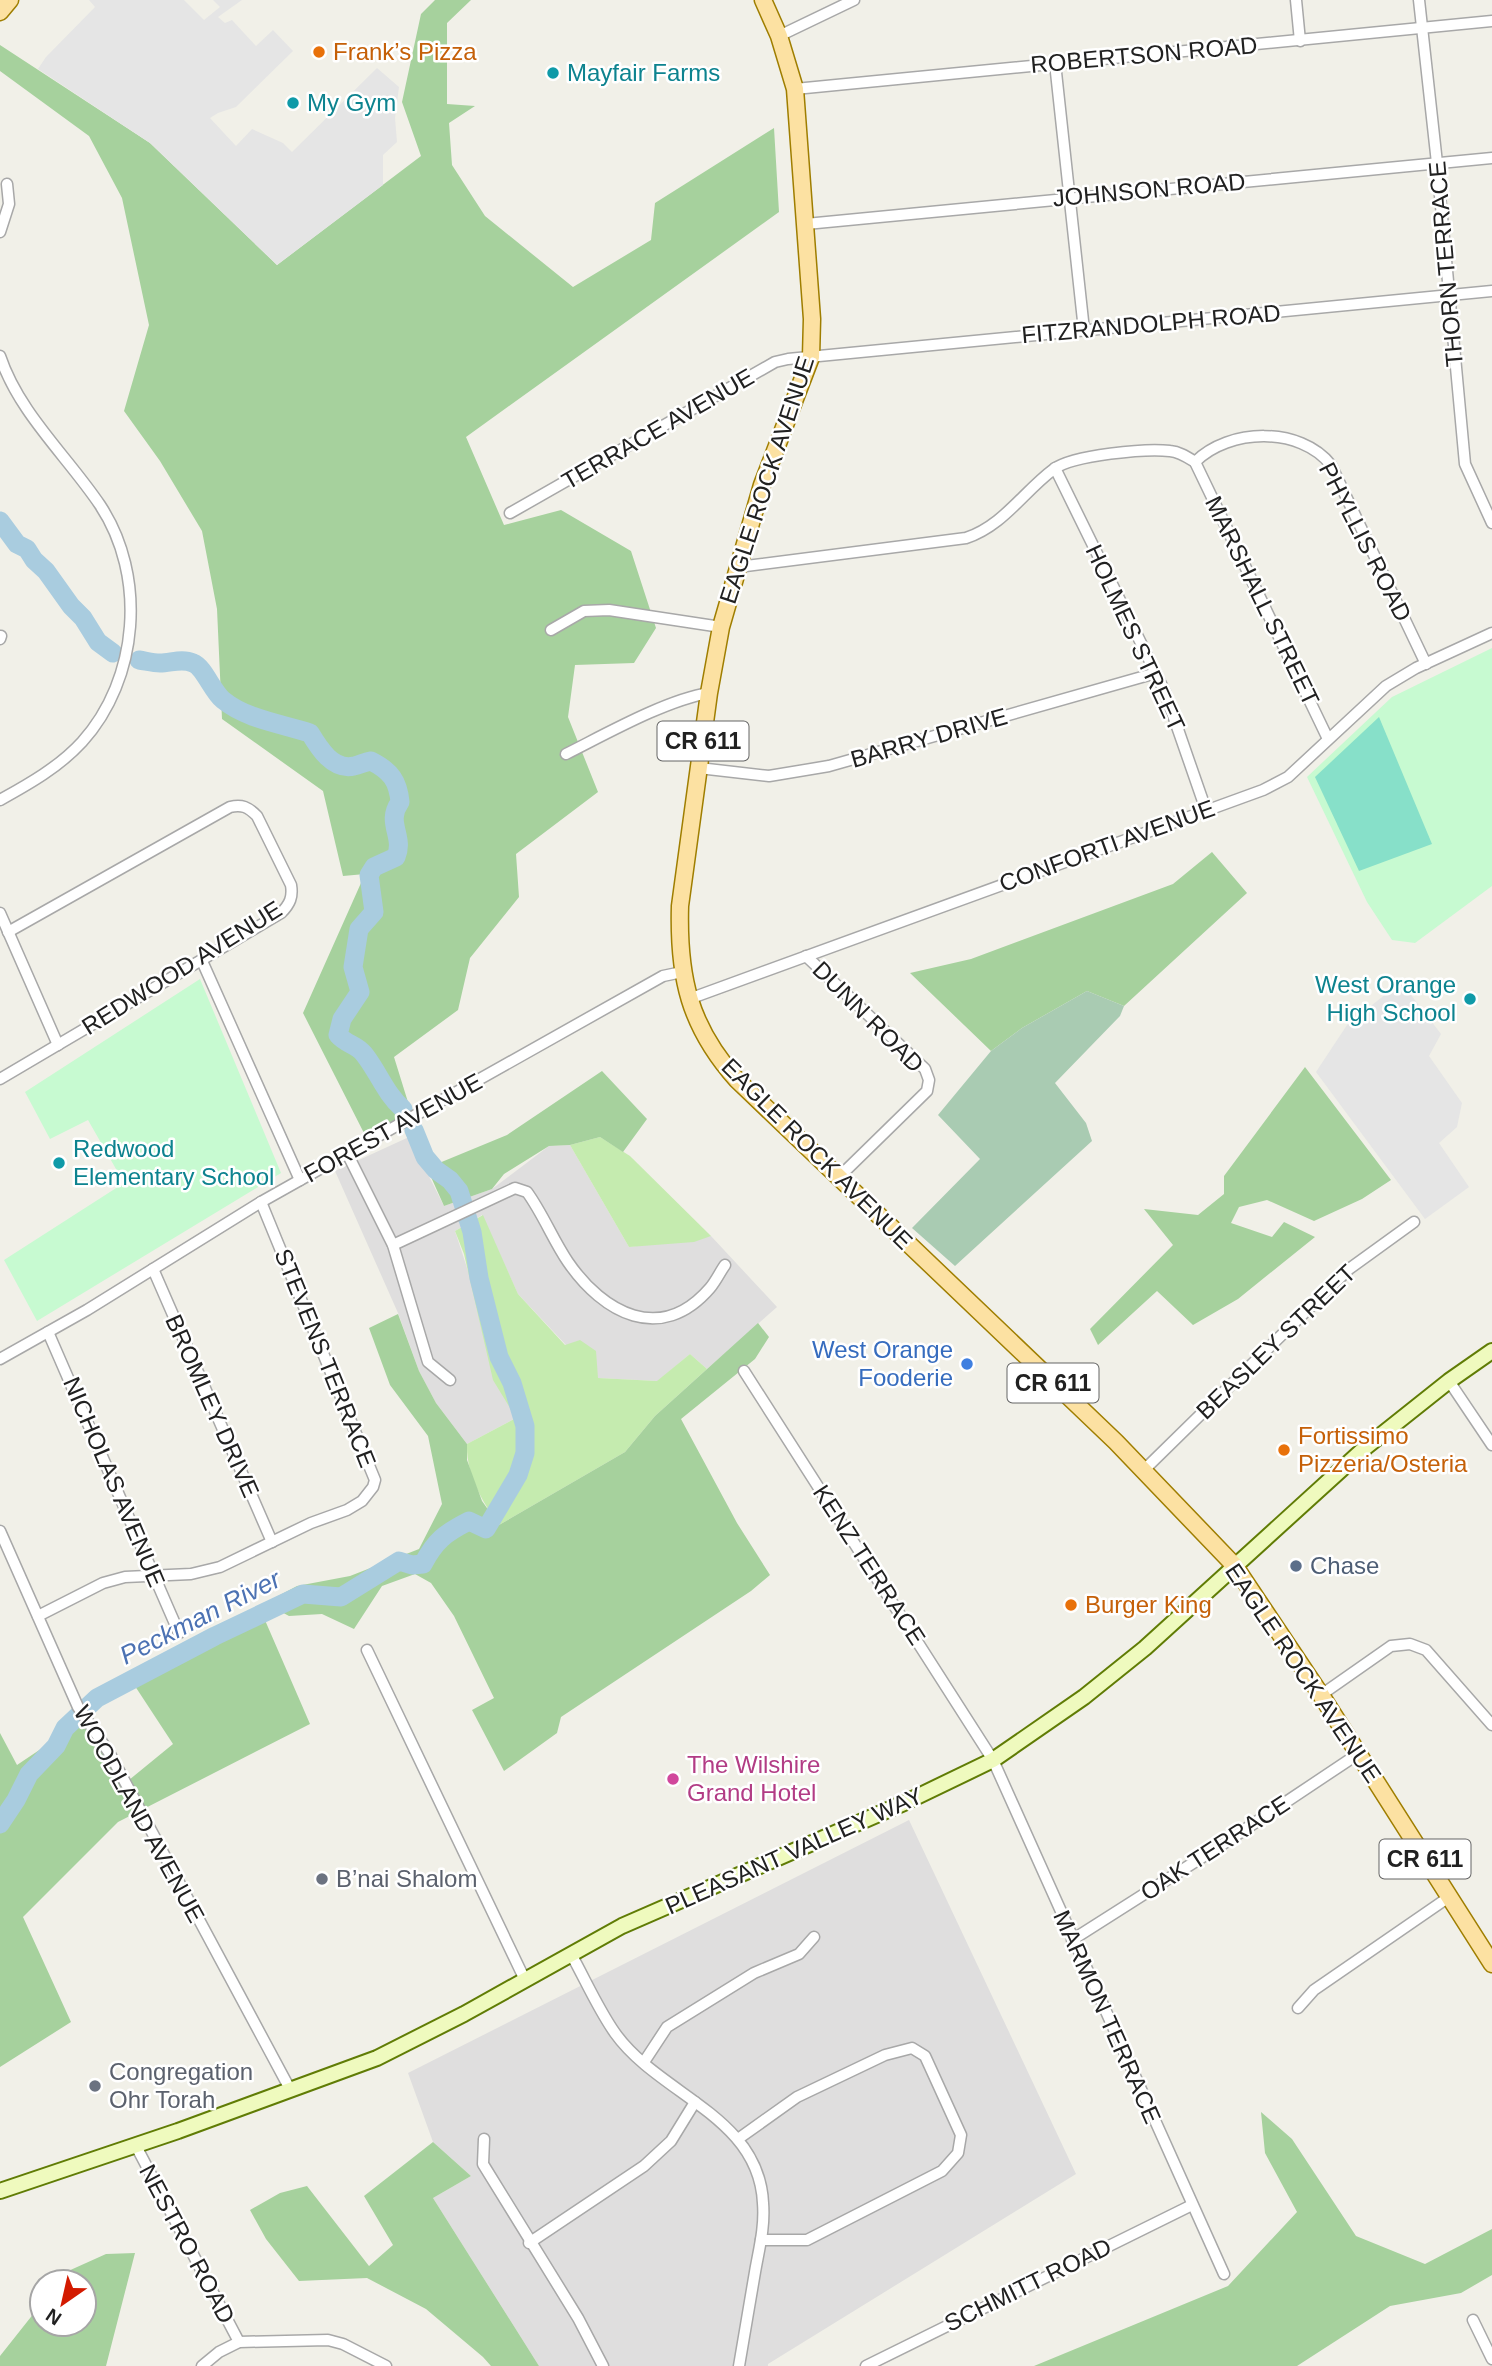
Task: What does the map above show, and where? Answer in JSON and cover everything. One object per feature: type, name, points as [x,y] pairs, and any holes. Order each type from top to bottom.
[{"type":"main road","points":[[0,12],[10,0]]},
{"type":"main road","name":"EAGLE ROCK AVENUE","points":[[762,0],[779,36],[795,89],[812,319],[811,357],[762,485],[721,627],[709,693],[680,906],[682,972],[689,999],[705,1038],[725,1067],[1144,1470],[1234,1565],[1321,1695],[1492,1964]]},
{"type":"main road","name":"PLEASANT VALLEY WAY","points":[[0,2191],[291,2091],[404,2046],[622,1926],[904,1803],[993,1760],[1084,1697],[1145,1647],[1366,1447],[1449,1381],[1492,1351]]},
{"type":"street","points":[[779,36],[854,0]]},
{"type":"street","points":[[1296,0],[1300,41]]},
{"type":"street","name":"THORN TERRACE","points":[[1419,0],[1465,464],[1492,523]]},
{"type":"street","name":"ROBERTSON ROAD","points":[[795,89],[1492,21]]},
{"type":"street","points":[[1055,63],[1084,330]]},
{"type":"street","name":"JOHNSON ROAD","points":[[806,223],[1492,158]]},
{"type":"street","points":[[0,232],[9,204],[8,184]]},
{"type":"street","name":"FITZRANDOLPH ROAD","points":[[811,357],[1492,292]]},
{"type":"street","points":[[0,356],[28,411],[111,523],[126,565],[131,611],[123,666],[117,686],[96,724],[81,743],[44,774],[0,800]]},
{"type":"street","name":"TERRACE AVENUE","points":[[510,513],[775,362],[811,357]]},
{"type":"street","name":"PHYLLIS ROAD","points":[[1195,462],[1205,451],[1218,445],[1268,436],[1309,447],[1322,454],[1331,465],[1426,664]]},
{"type":"street","points":[[738,567],[952,540],[982,533],[1055,468],[1070,462],[1115,453],[1157,451],[1171,451],[1195,462]]},
{"type":"street","name":"MARSHALL STREET","points":[[1195,462],[1328,739]]},
{"type":"street","name":"HOLMES STREET","points":[[1055,468],[1165,692],[1206,810]]},
{"type":"street","points":[[551,630],[584,611],[609,610],[721,627]]},
{"type":"street","name":"CONFORTI AVENUE","points":[[689,999],[1263,790],[1288,777],[1386,686],[1492,633]]},
{"type":"street","name":"BARRY DRIVE","points":[[699,768],[769,776],[829,766],[1156,673]]},
{"type":"street","points":[[566,754],[629,723],[695,695],[709,693]]},
{"type":"street","name":"REDWOOD AVENUE","points":[[0,1079],[281,913],[292,894],[291,885],[257,816],[250,808],[240,805],[230,807],[8,932]]},
{"type":"street","points":[[0,913],[58,1045]]},
{"type":"street","name":"DUNN ROAD","points":[[806,956],[925,1069],[929,1080],[927,1091],[838,1178]]},
{"type":"street","points":[[202,961],[300,1180]]},
{"type":"street","name":"FOREST AVENUE","points":[[0,1359],[347,1153],[663,976],[682,972]]},
{"type":"street","points":[[347,1153],[393,1245],[428,1362],[450,1380]]},
{"type":"street","points":[[393,1245],[510,1189],[521,1189],[527,1192],[555,1242],[582,1280],[616,1310],[636,1318],[671,1315],[691,1304],[710,1288],[725,1265]]},
{"type":"street","name":"STEVENS TERRACE","points":[[38,1616],[103,1583],[125,1577],[191,1574],[220,1567],[311,1522],[347,1510],[362,1501],[373,1487],[375,1480],[261,1202]]},
{"type":"street","name":"BEASLEY STREET","points":[[1144,1470],[1349,1269],[1414,1222]]},
{"type":"street","name":"BROMLEY DRIVE","points":[[153,1269],[272,1542]]},
{"type":"street","name":"NICHOLAS AVENUE","points":[[48,1332],[179,1633]]},
{"type":"street","name":"KENZ TERRACE","points":[[744,1371],[993,1760]]},
{"type":"street","points":[[1449,1381],[1492,1445]]},
{"type":"street","name":"WOODLAND AVENUE","points":[[0,1531],[81,1712],[110,1754],[291,2091]]},
{"type":"street","points":[[1321,1695],[1391,1646],[1410,1644],[1426,1650],[1492,1725]]},
{"type":"street","points":[[367,1650],[525,1979]]},
{"type":"street","name":"OAK TERRACE","points":[[1072,1940],[1358,1754]]},
{"type":"street","name":"MARMON TERRACE","points":[[993,1760],[1224,2274]]},
{"type":"street","points":[[1298,2008],[1314,1990],[1449,1897]]},
{"type":"street","points":[[644,2062],[667,2027],[754,1972],[799,1954],[814,1937]]},
{"type":"street","points":[[571,1954],[615,2033],[644,2062],[724,2124],[754,2163],[763,2202],[761,2241],[739,2366]]},
{"type":"street","points":[[738,2139],[797,2097],[885,2055],[912,2048],[925,2056],[961,2135],[958,2153],[942,2171],[807,2240],[761,2241]]},
{"type":"street","points":[[529,2243],[644,2166],[671,2140],[695,2102]]},
{"type":"street","points":[[484,2138],[483,2164],[529,2243],[578,2318],[603,2366]]},
{"type":"street","name":"NESTRO ROAD","points":[[135,2146],[239,2342]]},
{"type":"street","name":"SCHMITT ROAD","points":[[866,2366],[883,2362],[1192,2205]]},
{"type":"street","points":[[1473,2320],[1492,2359]]},
{"type":"street","name":"NESTRO ROAD","points":[[202,2366],[219,2352],[239,2342],[328,2340],[343,2344],[386,2366]]},
{"type":"shaded area","points":[[89,0],[184,0],[204,20],[220,7],[213,0],[242,0],[218,17],[225,23],[232,20],[256,46],[273,30],[293,51],[236,107],[210,118],[236,146],[252,129],[283,143],[292,152],[377,68],[399,87],[395,118],[397,142],[383,155],[383,185],[277,265],[150,143],[38,69],[46,57],[95,7]]},
{"type":"shaded area","points":[[1401,982],[1441,1034],[1429,1056],[1462,1103],[1457,1127],[1439,1143],[1469,1187],[1425,1219],[1316,1072],[1347,1025]]},
{"type":"shaded area","points":[[409,1137],[444,1206],[492,1189],[549,1146],[570,1145],[629,1247],[711,1236],[777,1307],[707,1369],[690,1354],[658,1381],[597,1378],[518,1294],[482,1215],[455,1231],[516,1418],[467,1444],[436,1403],[419,1371],[398,1313],[335,1171]]},
{"type":"shaded area","points":[[909,1820],[1076,2174],[768,2366],[539,2366],[433,2198],[471,2176],[433,2142],[408,2073]]},
{"type":"green space","points":[[435,0],[471,0],[447,23],[447,104],[475,106],[449,123],[452,165],[485,216],[573,287],[651,240],[655,203],[774,128],[779,212],[466,437],[504,525],[561,510],[631,551],[656,628],[634,663],[575,665],[568,717],[598,792],[516,854],[519,897],[470,958],[458,1010],[394,1057],[412,1115],[367,1139],[303,1013],[365,874],[343,876],[323,791],[222,719],[217,609],[202,531],[160,461],[124,411],[149,325],[122,198],[89,136],[0,71],[0,45],[150,143],[277,265],[421,156],[402,102],[421,14]]},
{"type":"green space","points":[[1492,648],[1492,886],[1415,943],[1392,940],[1367,902],[1307,777],[1392,697]]},
{"type":"green space","points":[[1379,717],[1432,844],[1359,871],[1315,777]]},
{"type":"green space","points":[[1212,852],[1247,893],[1124,1006],[1087,991],[1022,1028],[991,1051],[910,973],[971,959],[1173,884]]},
{"type":"green space","points":[[200,979],[281,1173],[37,1321],[4,1260],[124,1183],[88,1120],[50,1139],[25,1092]]},
{"type":"green space","points":[[1087,991],[1124,1006],[1120,1016],[1055,1083],[1086,1123],[1092,1141],[955,1266],[912,1228],[980,1159],[938,1115],[991,1051],[1022,1028]]},
{"type":"green space","points":[[1305,1067],[1391,1180],[1362,1199],[1314,1221],[1267,1200],[1239,1207],[1231,1223],[1272,1237],[1284,1222],[1315,1237],[1238,1299],[1193,1325],[1157,1291],[1098,1345],[1090,1329],[1173,1245],[1144,1209],[1198,1215],[1224,1194],[1224,1176]]},
{"type":"green space","points":[[602,1071],[647,1119],[623,1152],[600,1137],[570,1145],[549,1146],[504,1174],[492,1189],[444,1206],[427,1168],[507,1135]]},
{"type":"green space","points":[[600,1137],[630,1156],[711,1236],[694,1242],[629,1247],[570,1145]]},
{"type":"green space","points":[[483,1215],[518,1294],[565,1345],[580,1340],[596,1351],[598,1378],[657,1381],[690,1354],[707,1369],[655,1416],[625,1452],[499,1525],[476,1487],[469,1466],[467,1444],[516,1418],[493,1380],[464,1254],[455,1231]]},
{"type":"green space","points":[[398,1314],[419,1371],[436,1403],[467,1444],[467,1460],[482,1501],[499,1525],[625,1452],[655,1416],[758,1323],[769,1337],[755,1359],[681,1419],[737,1523],[770,1575],[751,1591],[561,1717],[557,1733],[504,1771],[472,1710],[494,1698],[454,1616],[431,1583],[415,1574],[382,1586],[354,1629],[322,1614],[289,1616],[265,1603],[297,1586],[350,1576],[419,1549],[442,1504],[428,1436],[390,1385],[369,1328]]},
{"type":"green space","points":[[261,1611],[310,1724],[118,1822],[23,1917],[71,2022],[0,2067],[0,1733],[17,1765],[87,1718],[129,1780],[173,1744],[131,1680]]},
{"type":"green space","points":[[1261,2112],[1292,2139],[1356,2236],[1425,2264],[1492,2229],[1492,2275],[1461,2293],[1390,2306],[1297,2366],[1034,2366],[1228,2286],[1297,2212],[1265,2153]]},
{"type":"green space","points":[[433,2142],[471,2176],[433,2198],[539,2366],[491,2366],[426,2309],[367,2278],[299,2281],[266,2239],[250,2210],[280,2193],[307,2186],[369,2266],[393,2245],[364,2196]]},
{"type":"green space","points":[[135,2253],[106,2366],[0,2366],[0,2356],[28,2321],[28,2338],[98,2338],[98,2268],[75,2268],[106,2254]]},
{"type":"waterway","name":"Peckman River","points":[[0,521],[17,544],[27,549],[46,571],[98,642],[113,653]]},
{"type":"waterway","name":"Peckman River","points":[[139,660],[193,663],[201,669],[219,696],[232,707],[310,733],[333,762],[346,767],[371,761],[392,777],[400,802],[394,817],[398,849],[396,857],[374,867],[369,875],[374,912],[359,929],[353,967],[360,992],[342,1019],[338,1035],[364,1054],[391,1096],[403,1109]]},
{"type":"waterway","name":"Peckman River","points":[[0,1824],[29,1774],[56,1746],[65,1728],[97,1698],[215,1636],[303,1594],[341,1597],[399,1561],[412,1565],[423,1564],[442,1538],[469,1521],[486,1529],[518,1475],[525,1453],[525,1426],[512,1383],[499,1357],[479,1278],[472,1232],[459,1191],[425,1157],[414,1130]]},
{"type":"place","name":"Frank’s Pizza","points":[[319,52]]},
{"type":"place","name":"Mayfair Farms","points":[[553,73]]},
{"type":"place","name":"My Gym","points":[[293,103]]},
{"type":"place","name":"West Orange High School","points":[[1470,999]]},
{"type":"place","name":"Redwood Elementary School","points":[[59,1163]]},
{"type":"place","name":"West Orange Fooderie","points":[[967,1364]]},
{"type":"place","name":"Fortissimo Pizzeria/Osteria","points":[[1284,1450]]},
{"type":"place","name":"Chase","points":[[1296,1566]]},
{"type":"place","name":"Burger King","points":[[1071,1605]]},
{"type":"place","name":"The Wilshire Grand Hotel","points":[[673,1779]]},
{"type":"place","name":"B’nai Shalom","points":[[322,1879]]},
{"type":"place","name":"Congregation Ohr Torah","points":[[95,2086]]}]
